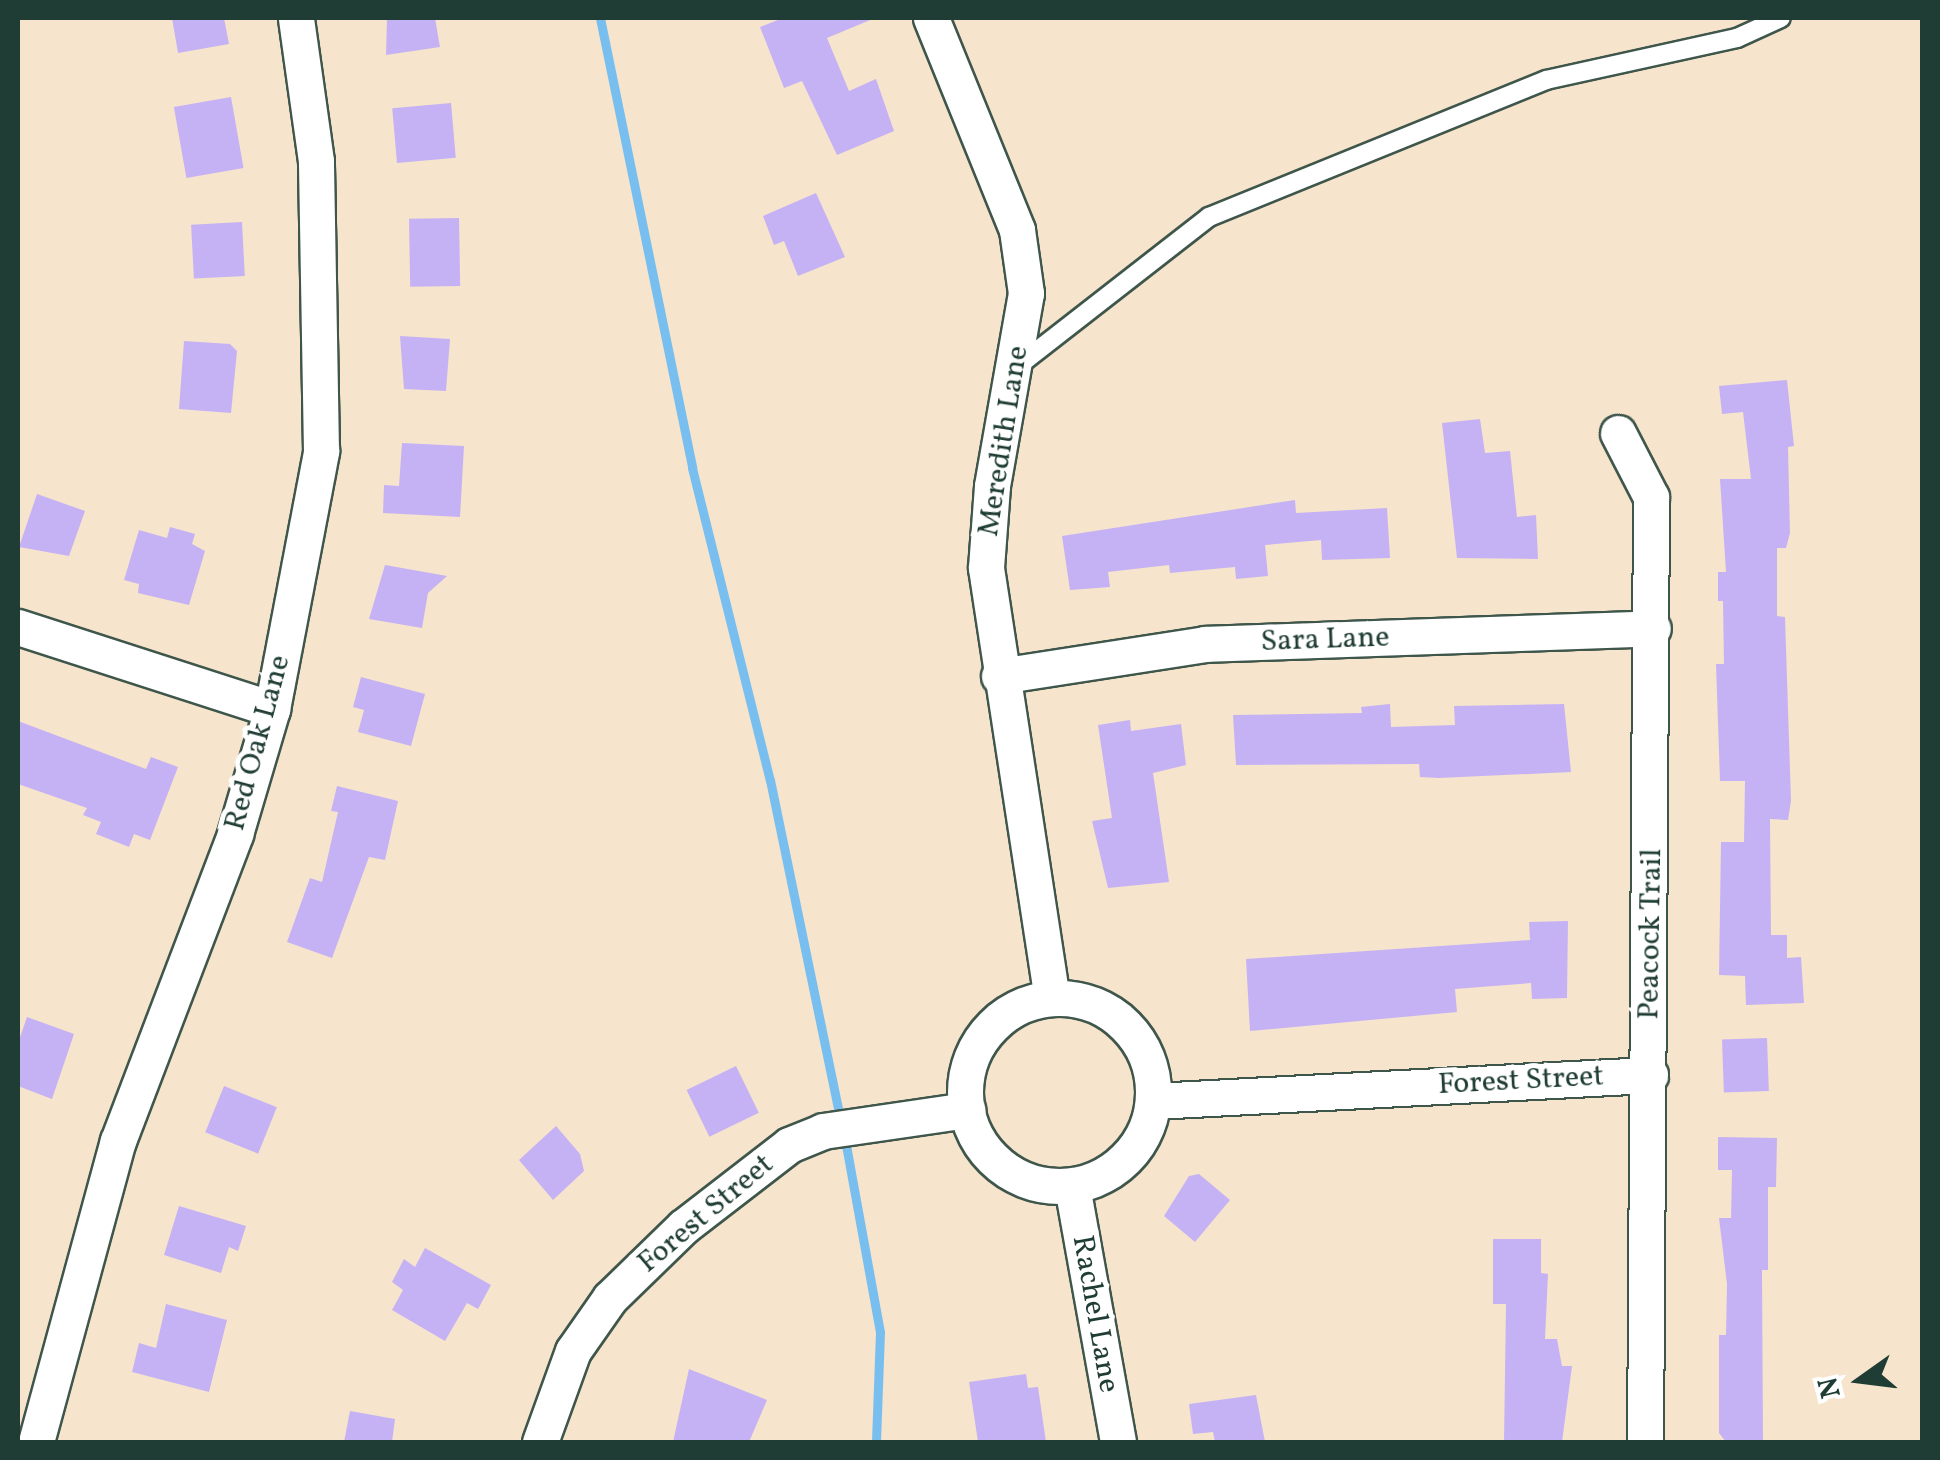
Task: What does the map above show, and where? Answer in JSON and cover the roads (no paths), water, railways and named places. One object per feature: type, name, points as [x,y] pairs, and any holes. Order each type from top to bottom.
[{"type":"street","name":"Red Oak Lane","points":[[36,1442],[118,1142],[234,834],[272,709],[321,452],[316,161],[296,18]]},
{"type":"street","name":"Meredith Lane","points":[[932,18],[1017,230],[1026,293],[992,486],[986,568],[999,676],[1052,998]]},
{"type":"street","name":"Peacock Trail","points":[[1618,433],[1651,496],[1646,1442]]},
{"type":"street","points":[[18,627],[272,709]]},
{"type":"street","name":"Sara Lane","points":[[999,676],[1206,644],[1653,628]]},
{"type":"street","points":[[1052,998],[1084,1001],[1125,1026],[1150,1068],[1153,1100],[1148,1125],[1118,1166],[1072,1186],[1017,1176],[976,1137],[967,1110],[966,1078],[985,1036],[1021,1006],[1052,998]]},
{"type":"street","name":"Forest Street","points":[[1153,1100],[1650,1074]]},
{"type":"street","name":"Forest Street","points":[[540,1442],[573,1352],[610,1298],[683,1226],[789,1145],[823,1131],[967,1110]]},
{"type":"street","name":"Rachel Lane","points":[[1072,1186],[1118,1442]]},
{"type":"lane","points":[[1015,369],[1209,216],[1546,80],[1738,38],[1782,18]]},
{"type":"waterway","points":[[600,18],[692,468],[770,780],[840,1118]]},
{"type":"waterway","points":[[844,1134],[880,1332],[876,1442]]}]
